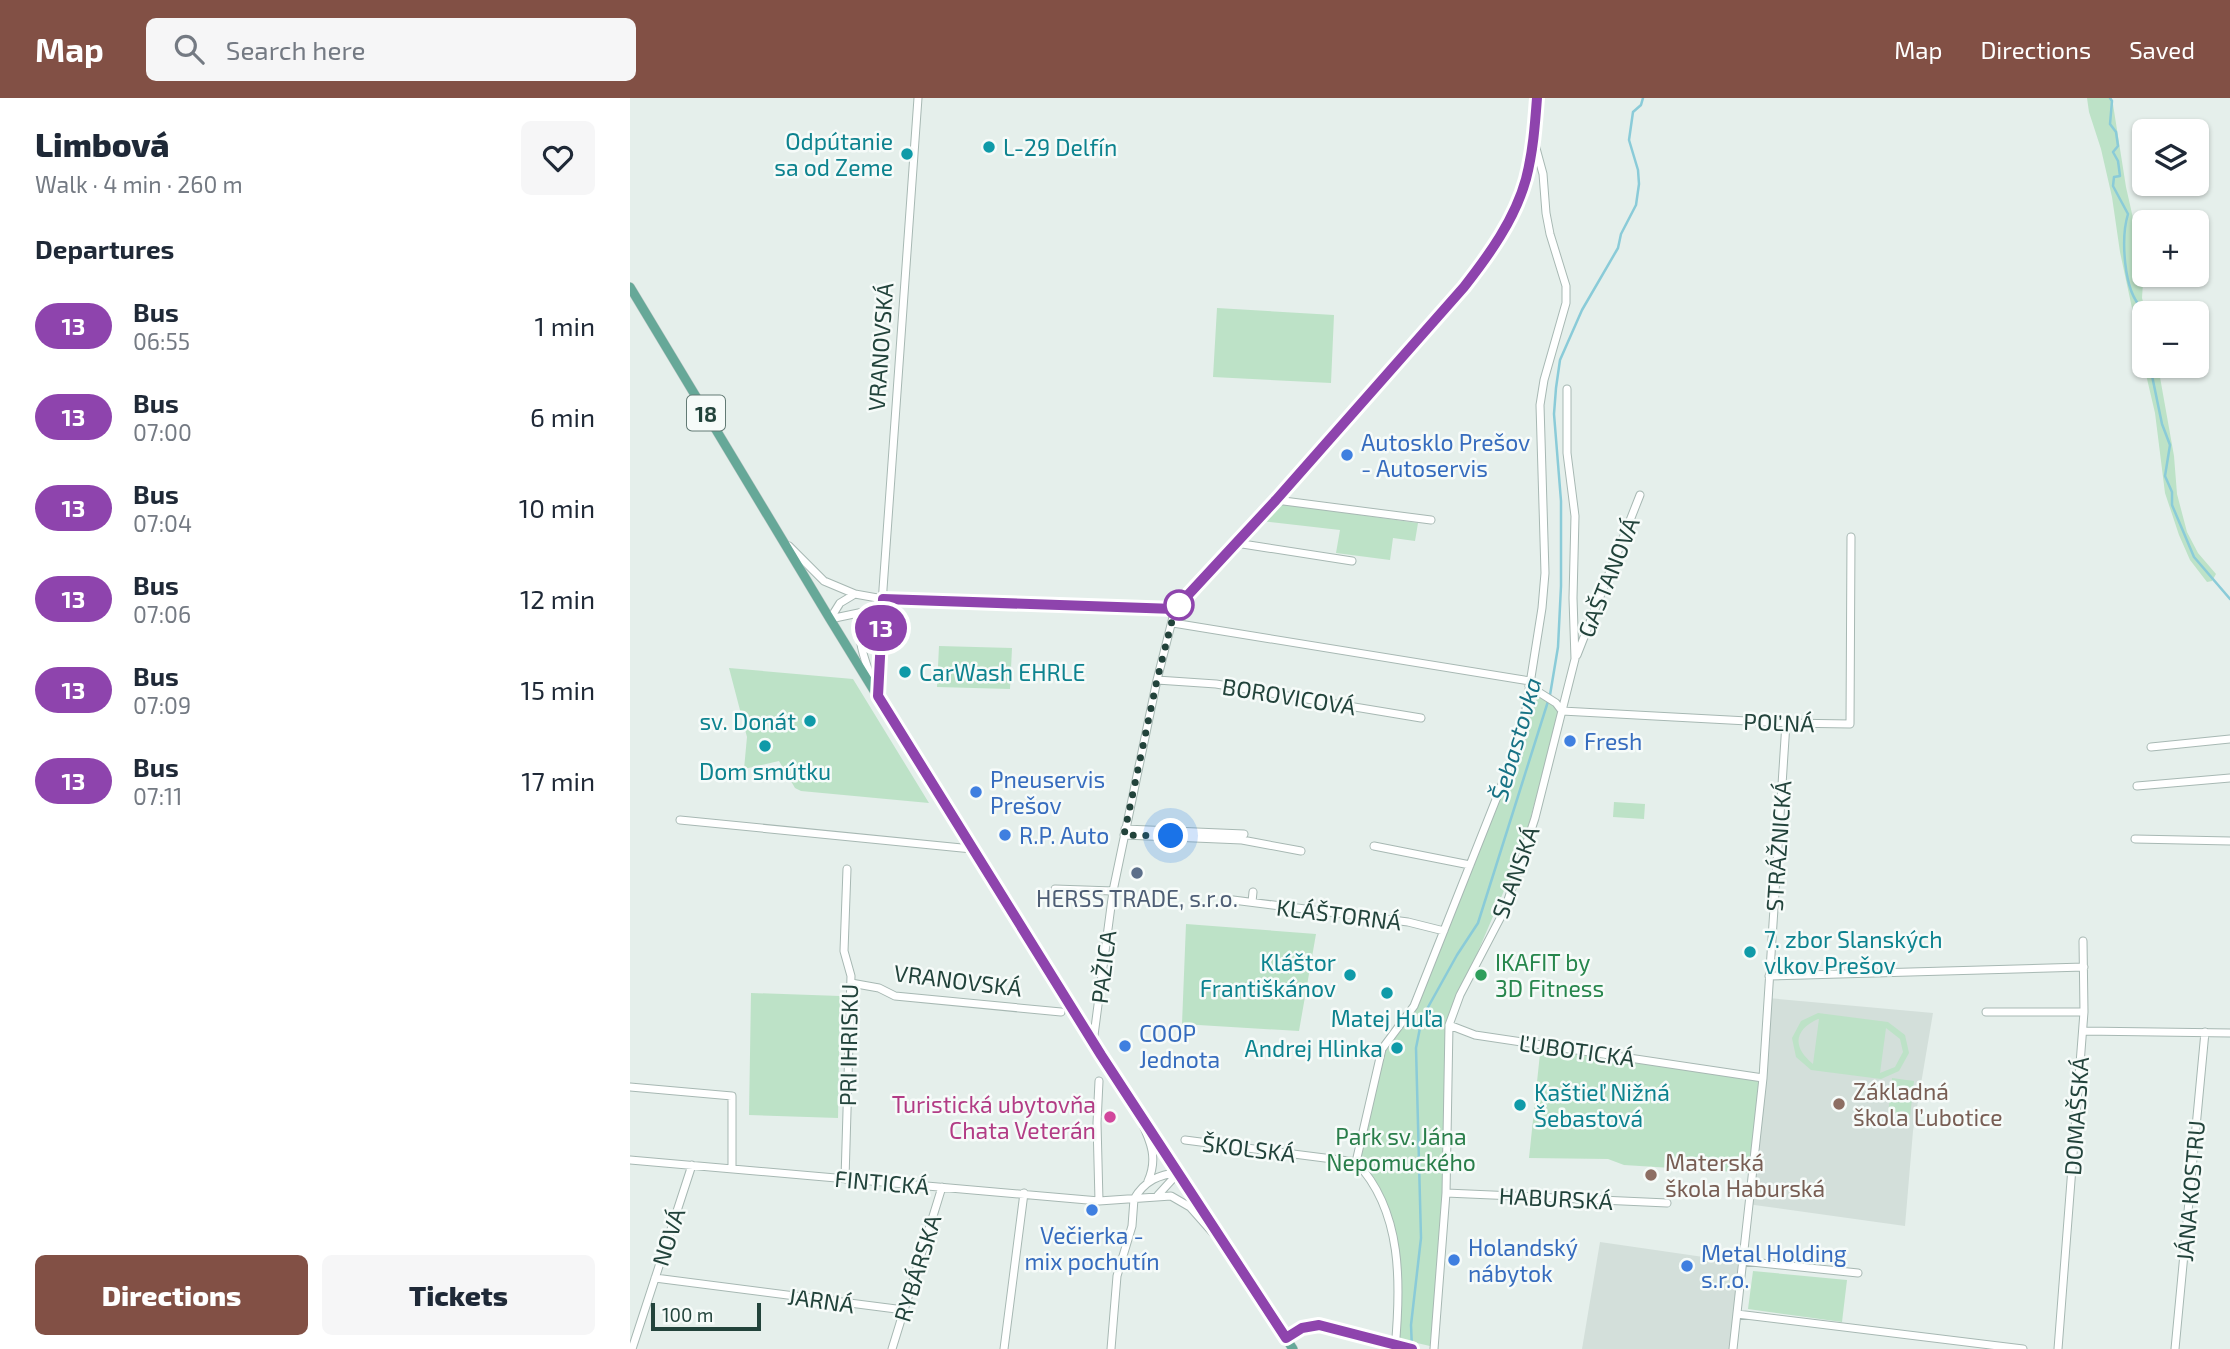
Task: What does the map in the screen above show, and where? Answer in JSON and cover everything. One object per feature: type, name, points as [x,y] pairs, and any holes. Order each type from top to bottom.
[{"type":"main road","name":"VRANOVSKÁ","points":[[630,287],[830,619],[1093,1043],[1293,1349]]},
{"type":"street","name":"VRANOVSKÁ","points":[[878,696],[918,98]]},
{"type":"street","points":[[782,539],[829,585],[855,594],[883,599],[1175,609],[1276,500],[1464,287],[1487,257],[1511,215],[1526,178],[1534,141],[1538,98]]},
{"type":"street","name":"SLANSKÁ","points":[[1356,1162],[1382,1049],[1414,1006],[1522,734],[1545,573],[1541,393],[1566,303],[1566,286],[1550,234],[1543,179],[1534,141]]},
{"type":"street","points":[[1526,178],[1543,179]]},
{"type":"street","name":"SLANSKÁ","points":[[1434,1349],[1446,1193],[1449,1025],[1460,995],[1505,909],[1535,818],[1575,659],[1574,516],[1567,453],[1567,389]]},
{"type":"street","name":"GAŠTANOVÁ","points":[[1575,659],[1640,495]]},
{"type":"street","points":[[1276,500],[1431,520]]},
{"type":"street","name":"POĽNÁ","points":[[1562,711],[1850,724],[1851,537]]},
{"type":"street","points":[[1236,543],[1352,561]]},
{"type":"street","points":[[830,619],[840,603],[855,594]]},
{"type":"street","points":[[878,696],[860,645],[861,623],[868,611],[883,599]]},
{"type":"street","name":"PAŽICA","points":[[1093,1043],[1113,891],[1157,680],[1175,609]]},
{"type":"street","points":[[830,619],[868,611]]},
{"type":"street","points":[[1574,615],[1592,616]]},
{"type":"street","points":[[1173,623],[1529,683],[1562,711]]},
{"type":"street","name":"BOROVICOVÁ","points":[[1157,680],[1216,684],[1421,718]]},
{"type":"street","name":"STRÁŽNICKÁ","points":[[1733,1349],[1763,1078],[1786,723]]},
{"type":"street","points":[[2151,747],[2230,739]]},
{"type":"street","points":[[2137,786],[2230,778]]},
{"type":"street","points":[[680,820],[972,849]]},
{"type":"street","points":[[1125,832],[1244,834]]},
{"type":"street","points":[[1125,832],[1242,840],[1301,851]]},
{"type":"street","points":[[2135,839],[2230,841]]},
{"type":"street","name":"SLANSKÁ","points":[[1374,846],[1470,865]]},
{"type":"street","name":"PRI IHRISKU","points":[[845,1179],[851,983],[844,951],[846,869]]},
{"type":"street","points":[[1055,889],[1113,891]]},
{"type":"street","points":[[1252,902],[1253,892]]},
{"type":"street","name":"KLÁŠTORNÁ","points":[[1233,900],[1408,922],[1444,930]]},
{"type":"street","points":[[2083,941],[2083,1031]]},
{"type":"street","points":[[1769,976],[2084,967]]},
{"type":"street","name":"VRANOVSKÁ","points":[[851,983],[879,988],[895,996],[1061,1012]]},
{"type":"street","points":[[1986,1012],[2084,1012]]},
{"type":"street","name":"ĽUBOTICKÁ","points":[[1449,1025],[1475,1035],[1763,1078]]},
{"type":"street","name":"DOMAŠSKÁ","points":[[2058,1349],[2083,1031],[2230,1033]]},
{"type":"street","name":"JÁNA KOSTRU","points":[[2175,1349],[2205,1032]]},
{"type":"street","points":[[1099,1081],[1099,1201]]},
{"type":"street","points":[[630,1087],[732,1096],[732,1169]]},
{"type":"street","points":[[1131,1102],[1153,1153],[1154,1165],[1148,1181]]},
{"type":"street","name":"ŠKOLSKÁ","points":[[1185,1140],[1356,1162]]},
{"type":"street","name":"FINTICKÁ","points":[[630,1160],[1099,1201],[1171,1196],[1190,1207],[1223,1244]]},
{"type":"street","points":[[1286,1338],[1302,1328],[1319,1325],[1397,1347],[1398,1259],[1391,1226],[1380,1195],[1356,1162]]},
{"type":"street","name":"NOVÁ","points":[[632,1349],[692,1166]]},
{"type":"street","points":[[1111,1349],[1117,1276],[1132,1226],[1134,1199],[1148,1181],[1179,1172]]},
{"type":"street","points":[[1157,1196],[1179,1172]]},
{"type":"street","name":"RYBÁRSKA","points":[[891,1349],[942,1187]]},
{"type":"street","points":[[1004,1349],[1024,1193]]},
{"type":"street","name":"HABURSKÁ","points":[[1446,1193],[1667,1203]]},
{"type":"street","points":[[1742,1261],[1858,1273]]},
{"type":"street","name":"JARNÁ","points":[[655,1278],[904,1310]]},
{"type":"street","points":[[1737,1314],[2023,1349]]},
{"type":"street","points":[[1925,1349],[1926,1337]]},
{"type":"shaded area","name":"Základná škola Ľubotice","points":[[1768,998],[1933,1013],[1913,1131],[1905,1226],[1747,1204]]},
{"type":"shaded area","points":[[1600,1242],[1738,1262],[1730,1349],[1582,1349]]},
{"type":"green space","points":[[2087,98],[2112,98],[2132,214],[2132,287],[2143,287],[2143,301],[2132,301],[2132,308],[2112,197]]},
{"type":"green space","points":[[1217,308],[1334,315],[1331,383],[1213,377]]},
{"type":"green space","points":[[2147,378],[2160,378],[2174,456],[2177,494],[2187,532],[2198,553],[2216,574],[2212,581],[2207,582],[2190,560],[2179,535],[2165,493],[2155,413]]},
{"type":"green space","points":[[1268,502],[1418,523],[1415,541],[1393,538],[1390,560],[1336,553],[1340,530],[1253,520]]},
{"type":"green space","points":[[939,646],[1012,648],[1010,689],[937,687]]},
{"type":"green space","points":[[729,668],[853,679],[929,803],[801,791],[795,788],[779,761],[744,769],[747,737]]},
{"type":"green space","name":"Park sv. Jána Nepomuckého","points":[[1529,688],[1560,708],[1523,846],[1448,1022],[1444,1190],[1430,1346],[1395,1338],[1397,1325],[1391,1229],[1381,1200],[1353,1160],[1389,1038],[1414,1006],[1508,768]]},
{"type":"green space","points":[[1614,802],[1645,804],[1644,819],[1613,817]]},
{"type":"green space","points":[[1186,924],[1316,934],[1299,1031],[1182,1024]]},
{"type":"green space","points":[[751,993],[840,996],[838,1118],[749,1115]]},
{"type":"green space","points":[[1818,1013],[1888,1022],[1905,1035],[1909,1053],[1899,1071],[1881,1079],[1811,1070],[1796,1057],[1792,1038],[1801,1021]],"holes":[[[1819,1019],[1813,1064],[1799,1045],[1800,1034],[1810,1023]],[[1886,1028],[1900,1039],[1903,1052],[1895,1067],[1880,1073]]]},
{"type":"green space","points":[[1541,1044],[1763,1078],[1751,1173],[1624,1165],[1608,1159],[1529,1158]]},
{"type":"green space","points":[[1892,1078],[1914,1081],[1910,1117],[1888,1115]]},
{"type":"green space","points":[[1753,1271],[1847,1280],[1842,1322],[1748,1309]]},
{"type":"waterway","name":"Šebastovka","points":[[1412,1349],[1411,1325],[1421,1238],[1416,1048],[1422,1018],[1478,923],[1550,695],[1558,647],[1561,586],[1561,501],[1554,414],[1560,360],[1582,310],[1618,248],[1621,234],[1636,205],[1638,170],[1629,140],[1633,112],[1641,105],[1643,98]]},
{"type":"waterway","points":[[2110,98],[2110,124],[2116,132],[2118,146],[2113,152],[2118,161],[2120,176],[2114,177],[2113,186],[2128,214],[2125,263],[2127,277],[2137,301]]},
{"type":"waterway","points":[[2152,378],[2162,424],[2170,445],[2165,476],[2172,492],[2172,505],[2194,557],[2230,599]]},
{"type":"bus line","name":"13","points":[[1412,1349],[1319,1325],[1302,1328],[1286,1338],[1101,1055],[878,696],[883,599],[1175,609],[1276,500],[1464,287],[1487,257],[1511,215],[1525,180],[1534,141],[1537,98]]},
{"type":"place","name":"L-29 Delfín","points":[[989,147]]},
{"type":"place","name":"Odpútanie sa od Zeme","points":[[907,154]]},
{"type":"place","name":"Autosklo Prešov - Autoservis","points":[[1347,455]]},
{"type":"place","name":"CarWash EHRLE","points":[[905,672]]},
{"type":"place","name":"sv. Donát","points":[[810,721]]},
{"type":"place","name":"Fresh","points":[[1570,741]]},
{"type":"place","name":"Dom smútku","points":[[765,746]]},
{"type":"place","name":"Pneuservis Prešov","points":[[976,792]]},
{"type":"place","name":"R.P. Auto","points":[[1005,835]]},
{"type":"place","name":"HERSS TRADE, s.r.o.","points":[[1137,873]]},
{"type":"place","name":"7. zbor Slanských vlkov Prešov","points":[[1750,952]]},
{"type":"place","name":"Kláštor Františkánov","points":[[1350,975]]},
{"type":"place","name":"IKAFIT by 3D Fitness","points":[[1481,975]]},
{"type":"place","name":"Matej Huľa","points":[[1387,993]]},
{"type":"place","name":"COOP Jednota","points":[[1125,1046]]},
{"type":"place","name":"Andrej Hlinka","points":[[1397,1048]]},
{"type":"place","name":"Základná škola Ľubotice","points":[[1839,1104]]},
{"type":"place","name":"Kaštieľ Nižná Šebastová","points":[[1520,1105]]},
{"type":"place","name":"Turistická ubytovňa Chata Veterán","points":[[1110,1117]]},
{"type":"place","name":"Materská škola Haburská","points":[[1651,1175]]},
{"type":"place","name":"Večierka - mix pochutín","points":[[1092,1210]]},
{"type":"place","name":"Holandský nábytok","points":[[1454,1260]]},
{"type":"place","name":"Metal Holding s.r.o.","points":[[1687,1266]]},
{"type":"route","points":[[1171,836],[1124,835],[1157,680],[1175,609],[1179,605]]}]
